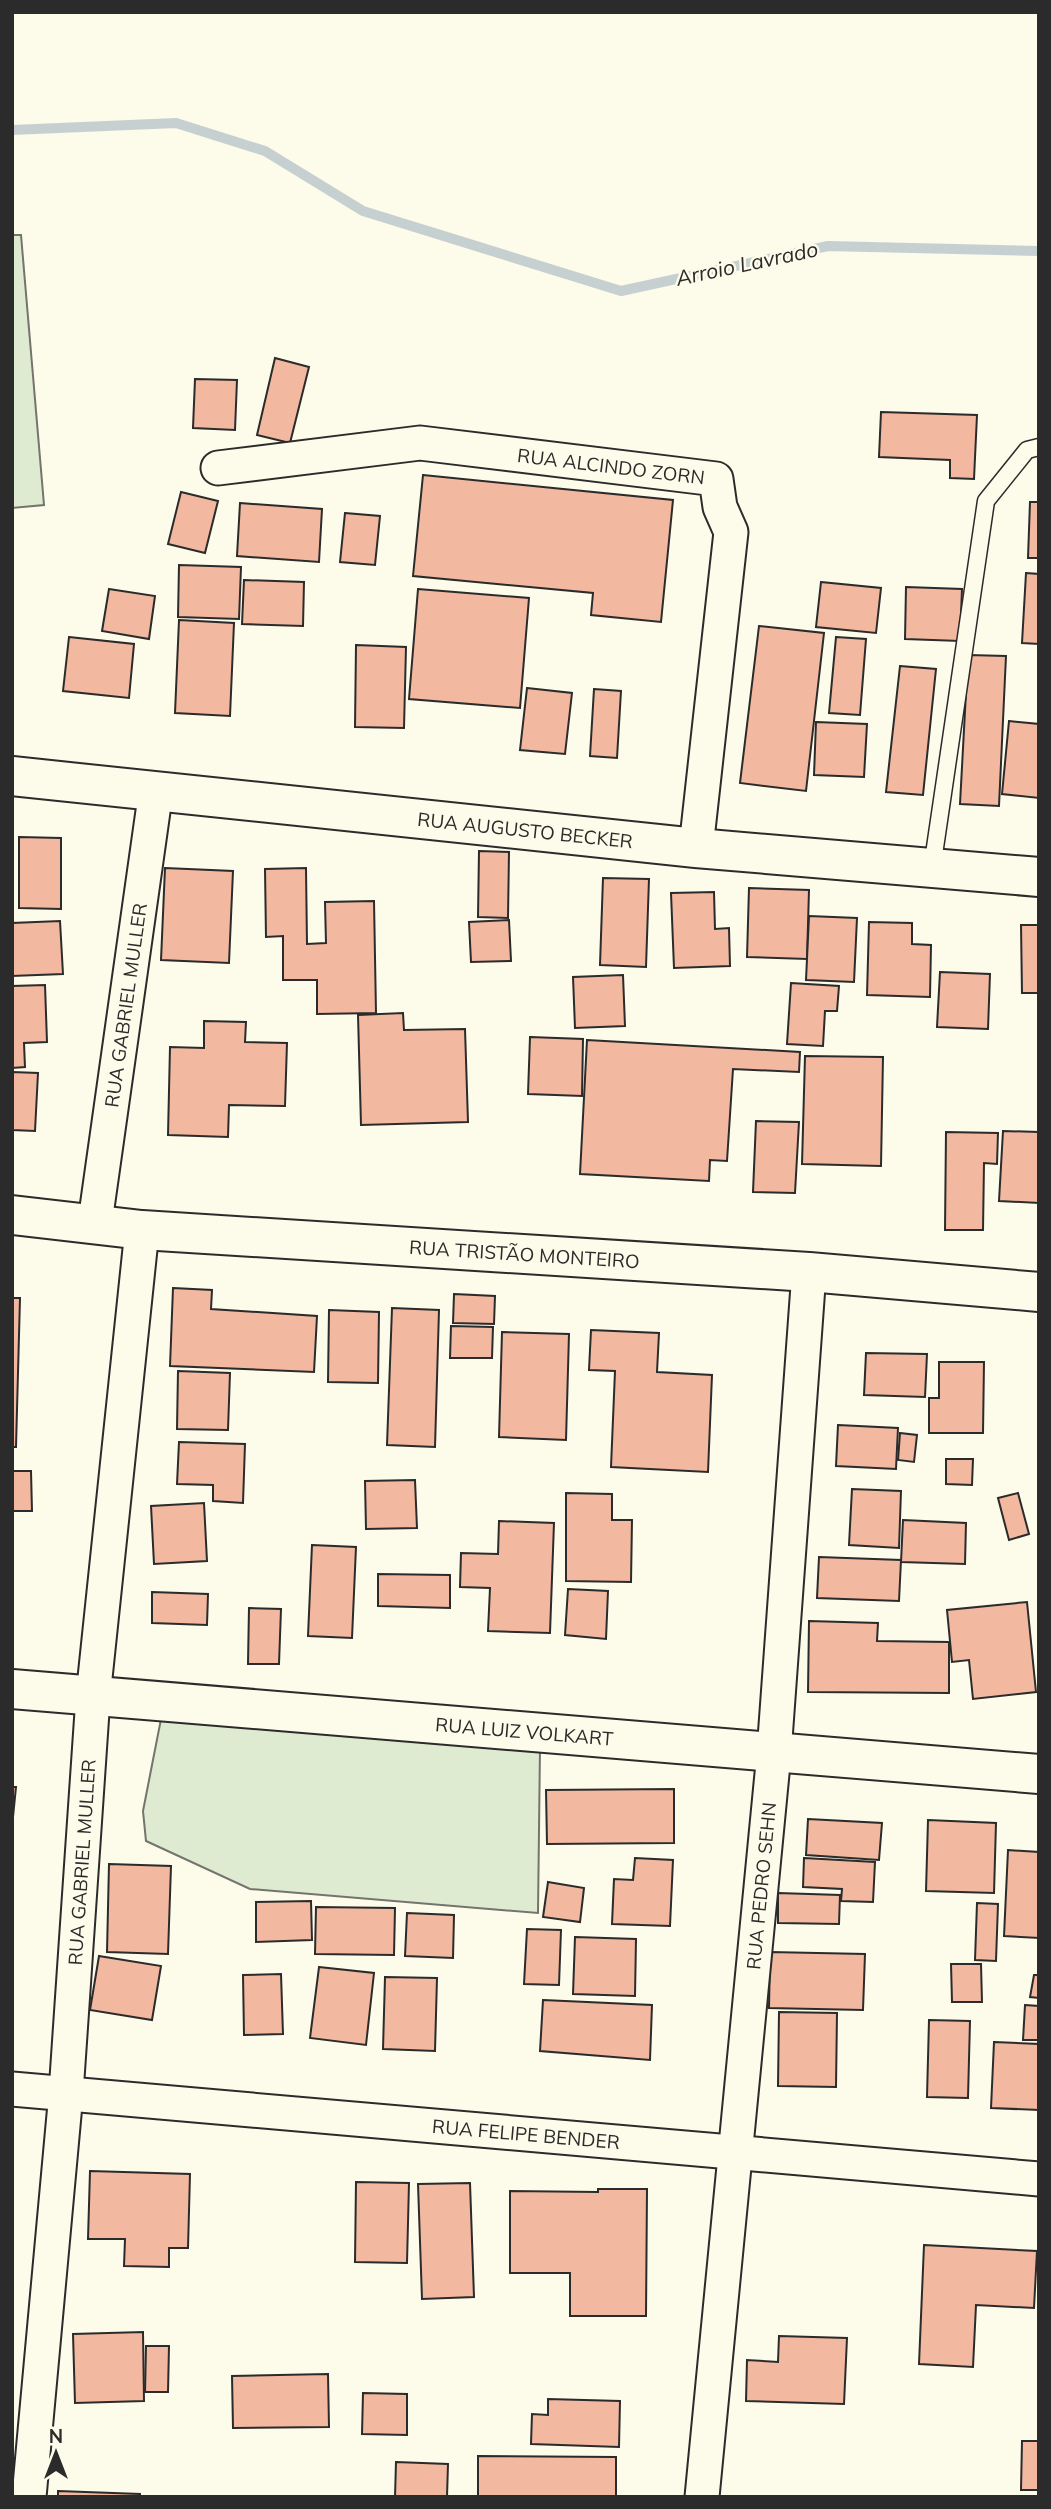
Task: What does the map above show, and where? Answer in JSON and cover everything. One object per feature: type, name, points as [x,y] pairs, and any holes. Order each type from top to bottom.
[{"type":"street","name":"RUA ALCINDO ZORN","points":[[218,468],[420,443],[716,479],[720,507],[731,532],[696,848]]},
{"type":"street","name":"RUA AUGUSTO BECKER","points":[[12,776],[696,848],[1039,877]]},
{"type":"street","name":"RUA GABRIEL MULLER","points":[[95,1222],[156,790]]},
{"type":"street","name":"RUA TRISTÃO MONTEIRO","points":[[12,1215],[95,1222],[142,1230],[809,1272],[1039,1292]]},
{"type":"street","name":"RUA GABRIEL MULLER","points":[[29,2497],[66,2094],[93,1697],[142,1230]]},
{"type":"street","name":"RUA PEDRO SEHN","points":[[702,2497],[774,1753],[809,1272]]},
{"type":"street","name":"RUA LUIZ VOLKART","points":[[12,1689],[1039,1774]]},
{"type":"street","name":"RUA FELIPE BENDER","points":[[12,2089],[1039,2179]]},
{"type":"lane","points":[[932,868],[986,501],[1027,450],[1039,447]]},
{"type":"green space","points":[[12,235],[21,235],[44,505],[12,508]]},
{"type":"green space","points":[[161,1719],[540,1748],[538,1913],[250,1889],[146,1841],[143,1811]]},
{"type":"building","points":[[275,358],[309,367],[290,443],[257,435]]},
{"type":"building","points":[[195,379],[237,380],[235,430],[193,428]]},
{"type":"building","points":[[881,412],[977,415],[974,479],[950,478],[950,460],[879,457]]},
{"type":"building","points":[[423,475],[673,500],[661,622],[591,615],[593,593],[413,576]]},
{"type":"building","points":[[181,492],[218,501],[205,553],[168,544]]},
{"type":"building","points":[[1030,502],[1039,502],[1039,558],[1028,558]]},
{"type":"building","points":[[240,503],[322,509],[319,562],[237,556]]},
{"type":"building","points":[[345,513],[380,516],[375,565],[340,562]]},
{"type":"building","points":[[179,565],[241,567],[239,619],[178,617]]},
{"type":"building","points":[[1026,573],[1039,574],[1039,644],[1022,643]]},
{"type":"building","points":[[244,580],[304,582],[303,626],[242,624]]},
{"type":"building","points":[[821,582],[881,588],[876,633],[816,627]]},
{"type":"building","points":[[906,587],[962,589],[960,641],[905,639]]},
{"type":"building","points":[[109,589],[155,596],[149,639],[102,631]]},
{"type":"building","points":[[418,589],[529,598],[520,708],[409,699]]},
{"type":"building","points":[[179,620],[234,623],[230,716],[175,713]]},
{"type":"building","points":[[759,626],[824,633],[806,791],[740,783]]},
{"type":"building","points":[[69,637],[134,644],[129,698],[63,691]]},
{"type":"building","points":[[836,637],[866,639],[860,715],[829,713]]},
{"type":"building","points":[[356,645],[406,647],[404,728],[355,727]]},
{"type":"building","points":[[968,655],[1006,656],[999,806],[960,804]]},
{"type":"building","points":[[900,666],[936,669],[923,795],[886,792]]},
{"type":"building","points":[[527,688],[572,693],[565,754],[520,750]]},
{"type":"building","points":[[594,689],[621,691],[617,758],[590,756]]},
{"type":"building","points":[[1009,721],[1039,724],[1039,798],[1002,794]]},
{"type":"building","points":[[816,722],[867,724],[864,777],[814,775]]},
{"type":"building","points":[[19,837],[61,838],[61,909],[19,908]]},
{"type":"building","points":[[479,851],[509,852],[508,918],[478,917]]},
{"type":"building","points":[[165,868],[233,871],[229,963],[161,960]]},
{"type":"building","points":[[306,868],[307,944],[326,943],[325,902],[374,901],[376,1013],[317,1014],[317,980],[283,980],[283,936],[266,937],[265,869]]},
{"type":"building","points":[[603,878],[649,879],[646,967],[600,965]]},
{"type":"building","points":[[749,888],[809,890],[807,959],[747,957]]},
{"type":"building","points":[[714,892],[715,929],[729,928],[730,966],[674,968],[671,893]]},
{"type":"building","points":[[809,916],[857,918],[854,982],[806,980]]},
{"type":"building","points":[[509,920],[511,961],[471,962],[469,922]]},
{"type":"building","points":[[60,921],[63,974],[12,976],[12,923]]},
{"type":"building","points":[[869,922],[912,923],[912,944],[931,945],[930,997],[867,995]]},
{"type":"building","points":[[1021,925],[1039,925],[1039,993],[1022,993]]},
{"type":"building","points":[[940,972],[990,974],[988,1029],[937,1027]]},
{"type":"building","points":[[623,975],[625,1026],[575,1028],[573,977]]},
{"type":"building","points":[[791,983],[839,986],[837,1011],[825,1011],[823,1046],[787,1044]]},
{"type":"building","points":[[45,985],[47,1042],[24,1043],[25,1067],[12,1068],[12,986]]},
{"type":"building","points":[[403,1013],[404,1030],[465,1029],[468,1122],[361,1125],[358,1015]]},
{"type":"building","points":[[204,1021],[246,1022],[245,1042],[287,1043],[285,1106],[229,1105],[228,1137],[168,1135],[170,1047],[204,1048]]},
{"type":"building","points":[[530,1037],[583,1039],[582,1096],[528,1094]]},
{"type":"building","points":[[587,1040],[800,1052],[799,1072],[733,1069],[727,1161],[710,1160],[709,1181],[580,1174]]},
{"type":"building","points":[[805,1056],[883,1057],[881,1166],[802,1164]]},
{"type":"building","points":[[12,1072],[38,1073],[35,1131],[12,1130]]},
{"type":"building","points":[[756,1121],[799,1122],[795,1193],[753,1192]]},
{"type":"building","points":[[1003,1131],[1039,1132],[1039,1203],[999,1201]]},
{"type":"building","points":[[946,1132],[998,1133],[997,1164],[984,1163],[983,1230],[945,1230]]},
{"type":"building","points":[[173,1288],[212,1290],[211,1309],[317,1316],[314,1372],[170,1366]]},
{"type":"building","points":[[454,1294],[495,1296],[494,1324],[453,1323]]},
{"type":"building","points":[[12,1298],[20,1298],[16,1447],[12,1447]]},
{"type":"building","points":[[392,1308],[439,1310],[435,1447],[387,1445]]},
{"type":"building","points":[[329,1310],[379,1312],[378,1383],[328,1382]]},
{"type":"building","points":[[451,1326],[493,1327],[492,1358],[450,1358]]},
{"type":"building","points":[[591,1330],[659,1333],[657,1372],[712,1375],[708,1472],[611,1467],[615,1371],[589,1370]]},
{"type":"building","points":[[502,1332],[569,1334],[566,1440],[499,1437]]},
{"type":"building","points":[[866,1353],[927,1354],[925,1397],[864,1395]]},
{"type":"building","points":[[939,1362],[984,1362],[983,1433],[929,1433],[929,1398],[939,1398]]},
{"type":"building","points":[[178,1371],[230,1373],[228,1430],[177,1429]]},
{"type":"building","points":[[838,1425],[898,1428],[896,1469],[836,1466]]},
{"type":"building","points":[[900,1433],[917,1435],[914,1462],[898,1460]]},
{"type":"building","points":[[179,1442],[245,1444],[243,1503],[213,1501],[213,1485],[177,1484]]},
{"type":"building","points":[[946,1459],[973,1459],[972,1485],[946,1484]]},
{"type":"building","points":[[12,1471],[31,1471],[32,1511],[12,1511]]},
{"type":"building","points":[[415,1480],[417,1528],[366,1529],[365,1481]]},
{"type":"building","points":[[852,1489],[901,1491],[899,1548],[849,1545]]},
{"type":"building","points":[[566,1493],[612,1494],[612,1520],[632,1520],[631,1582],[566,1581]]},
{"type":"building","points":[[1018,1493],[1029,1534],[1009,1540],[998,1498]]},
{"type":"building","points":[[204,1503],[207,1561],[154,1564],[151,1506]]},
{"type":"building","points":[[903,1520],[966,1523],[965,1564],[901,1562]]},
{"type":"building","points":[[499,1521],[554,1523],[550,1633],[488,1631],[490,1588],[460,1587],[461,1553],[498,1554]]},
{"type":"building","points":[[312,1545],[356,1547],[352,1638],[308,1636]]},
{"type":"building","points":[[819,1557],[901,1560],[899,1601],[817,1598]]},
{"type":"building","points":[[378,1574],[450,1575],[450,1608],[378,1606]]},
{"type":"building","points":[[568,1589],[608,1591],[606,1639],[565,1635]]},
{"type":"building","points":[[152,1592],[208,1594],[207,1625],[152,1623]]},
{"type":"building","points":[[1027,1602],[1036,1692],[973,1699],[969,1660],[952,1662],[947,1610]]},
{"type":"building","points":[[249,1608],[281,1609],[279,1664],[248,1664]]},
{"type":"building","points":[[809,1621],[878,1623],[877,1641],[949,1642],[949,1693],[808,1692]]},
{"type":"building","points":[[12,1787],[16,1787],[12,1827]]},
{"type":"building","points":[[674,1789],[674,1843],[547,1844],[546,1790]]},
{"type":"building","points":[[808,1819],[882,1823],[879,1860],[806,1855]]},
{"type":"building","points":[[928,1820],[996,1823],[994,1893],[926,1891]]},
{"type":"building","points":[[1008,1850],[1039,1852],[1039,1938],[1004,1936]]},
{"type":"building","points":[[635,1858],[673,1860],[670,1926],[612,1924],[614,1879],[633,1880]]},
{"type":"building","points":[[804,1858],[875,1862],[873,1902],[841,1901],[842,1889],[803,1887]]},
{"type":"building","points":[[109,1864],[171,1866],[168,1954],[107,1952]]},
{"type":"building","points":[[548,1882],[584,1888],[580,1922],[543,1917]]},
{"type":"building","points":[[778,1893],[840,1895],[839,1924],[778,1923]]},
{"type":"building","points":[[311,1901],[312,1940],[256,1942],[256,1902]]},
{"type":"building","points":[[977,1903],[998,1904],[996,1961],[975,1960]]},
{"type":"building","points":[[316,1907],[395,1908],[394,1955],[315,1954]]},
{"type":"building","points":[[407,1913],[454,1915],[453,1958],[405,1956]]},
{"type":"building","points":[[527,1929],[561,1930],[559,1985],[524,1984]]},
{"type":"building","points":[[575,1937],[636,1939],[635,1996],[573,1994]]},
{"type":"building","points":[[770,1952],[865,1954],[863,2010],[769,2008]]},
{"type":"building","points":[[99,1956],[161,1966],[152,2020],[90,2010]]},
{"type":"building","points":[[951,1964],[981,1964],[982,2002],[952,2002]]},
{"type":"building","points":[[319,1967],[374,1973],[366,2045],[310,2038]]},
{"type":"building","points":[[281,1974],[283,2034],[244,2035],[243,1975]]},
{"type":"building","points":[[1034,1975],[1039,1975],[1039,1998],[1030,1997]]},
{"type":"building","points":[[385,1977],[437,1978],[435,2051],[383,2049]]},
{"type":"building","points":[[543,2000],[652,2005],[650,2060],[540,2051]]},
{"type":"building","points":[[1025,2005],[1039,2006],[1039,2040],[1023,2040]]},
{"type":"building","points":[[779,2012],[837,2013],[836,2087],[778,2086]]},
{"type":"building","points":[[929,2020],[970,2021],[968,2098],[927,2097]]},
{"type":"building","points":[[994,2042],[1039,2044],[1039,2110],[991,2108]]},
{"type":"building","points":[[90,2171],[190,2174],[188,2248],[169,2248],[169,2267],[124,2266],[125,2239],[88,2239]]},
{"type":"building","points":[[356,2182],[409,2183],[407,2263],[355,2262]]},
{"type":"building","points":[[470,2183],[474,2297],[422,2299],[418,2184]]},
{"type":"building","points":[[598,2189],[647,2189],[646,2316],[570,2316],[570,2273],[510,2273],[510,2191],[598,2192]]},
{"type":"building","points":[[924,2245],[1037,2251],[1034,2308],[976,2305],[973,2367],[919,2364]]},
{"type":"building","points":[[143,2332],[144,2401],[75,2403],[73,2334]]},
{"type":"building","points":[[779,2336],[847,2338],[844,2404],[746,2401],[747,2360],[778,2362]]},
{"type":"building","points":[[146,2346],[169,2346],[168,2392],[145,2392]]},
{"type":"building","points":[[328,2374],[329,2427],[233,2428],[232,2376]]},
{"type":"building","points":[[363,2393],[407,2394],[407,2435],[362,2434]]},
{"type":"building","points":[[548,2399],[620,2401],[619,2447],[531,2444],[532,2414],[548,2415]]},
{"type":"building","points":[[1022,2441],[1039,2441],[1039,2490],[1021,2490]]},
{"type":"building","points":[[478,2456],[616,2457],[616,2497],[478,2497]]},
{"type":"building","points":[[396,2462],[448,2464],[447,2497],[395,2497]]},
{"type":"building","points":[[58,2491],[140,2494],[140,2497],[58,2497]]},
{"type":"waterway","name":"Arroio Lavrado","points":[[12,130],[176,123],[265,151],[363,211],[621,291],[828,246],[1039,251]]}]
